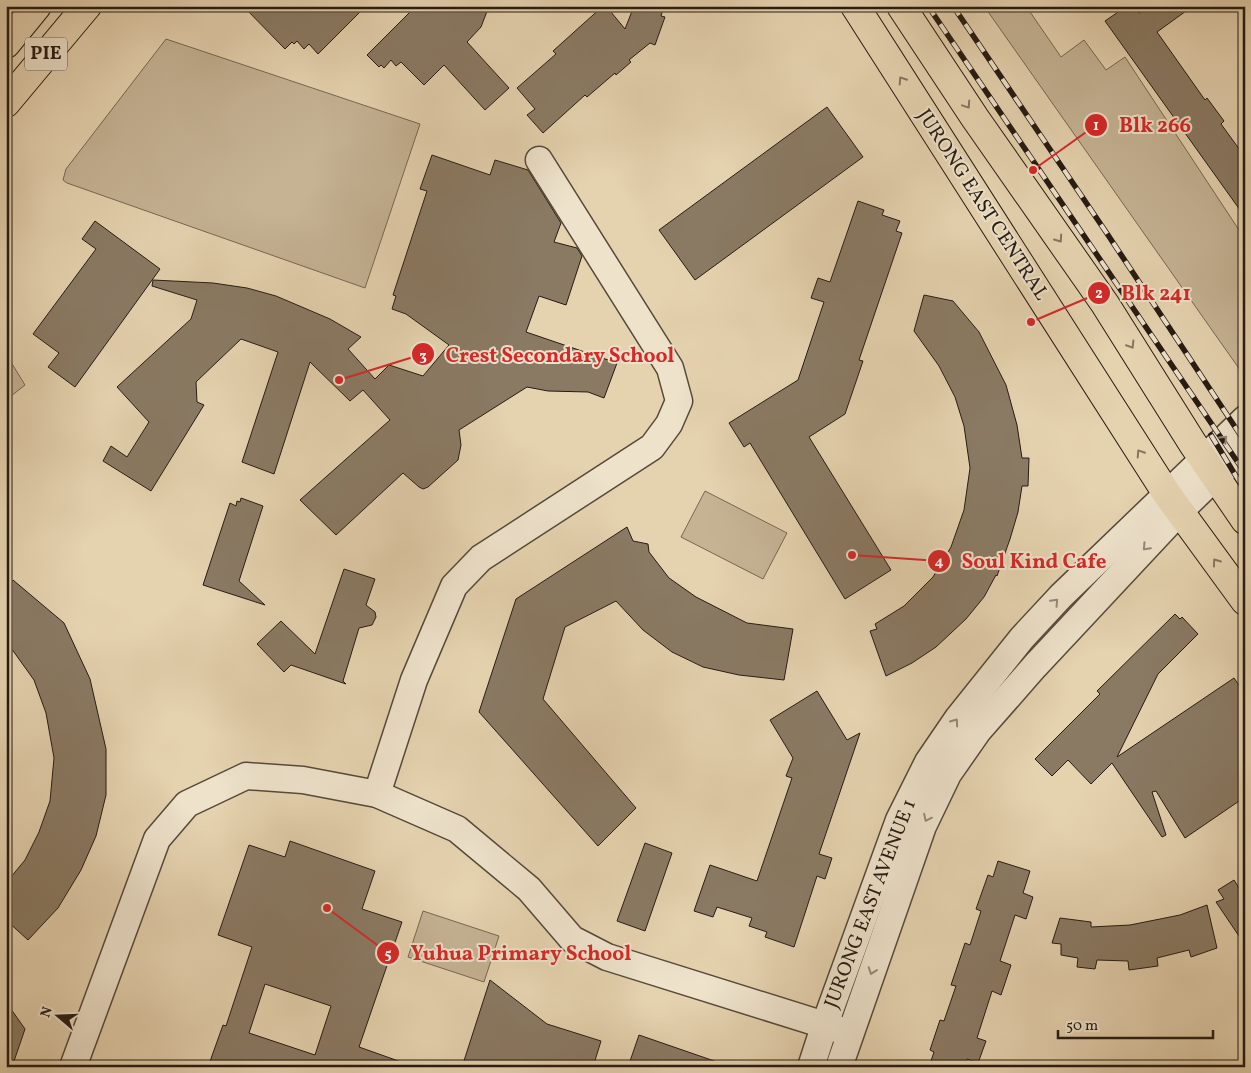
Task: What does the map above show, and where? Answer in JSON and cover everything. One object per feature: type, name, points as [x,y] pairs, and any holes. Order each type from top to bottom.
[{"type":"main road","name":"PIE","points":[[6,44],[37,6]]},
{"type":"main road","name":"PIE","points":[[6,103],[87,6]]},
{"type":"main road","name":"JURONG EAST CENTRAL","points":[[855,6],[1173,503],[1245,601]]},
{"type":"main road","name":"JURONG EAST CENTRAL","points":[[901,6],[975,118],[1105,304],[1245,520]]},
{"type":"street","points":[[377,794],[414,680],[454,586],[482,558],[652,447],[669,424],[679,401],[670,368],[539,160]]},
{"type":"street","points":[[1209,467],[1245,419]]},
{"type":"street","points":[[1209,467],[1245,451]]},
{"type":"street","name":"JURONG EAST AVENUE 1","points":[[839,1067],[922,826],[948,774],[978,732],[1173,503],[1209,467]]},
{"type":"street","name":"JURONG EAST AVENUE 1","points":[[811,1067],[899,820],[928,762],[958,718],[1022,638],[1061,596],[1173,503]]},
{"type":"street","points":[[73,1067],[157,839],[187,804],[246,776],[303,780],[377,794],[457,829],[529,889],[572,939],[607,957],[850,1033]]},
{"type":"shaded area","points":[[984,6],[1031,6],[1028,9],[1061,57],[1084,40],[1106,70],[1125,57],[1239,230],[1245,231],[1245,377]]},
{"type":"shaded area","points":[[166,39],[420,124],[365,288],[63,180],[66,169]]},
{"type":"shaded area","points":[[6,354],[25,385],[6,400]]},
{"type":"shaded area","points":[[705,491],[787,533],[763,579],[681,537]]},
{"type":"shaded area","points":[[423,911],[499,936],[484,982],[408,957]]},
{"type":"building","points":[[243,6],[366,6],[318,54],[309,44],[304,49],[297,41],[294,44],[292,42],[285,49]]},
{"type":"building","points":[[416,6],[489,6],[481,27],[467,42],[509,88],[485,110],[444,65],[424,85],[401,62],[396,66],[391,60],[384,68],[381,65],[379,67],[367,55]]},
{"type":"building","points":[[603,6],[606,6],[625,29],[634,6],[664,6],[661,16],[665,17],[655,45],[650,43],[629,60],[631,62],[616,75],[615,73],[587,97],[585,95],[543,133],[527,115],[535,109],[517,88],[556,54],[553,51]]},
{"type":"building","points":[[1127,6],[1134,6],[1139,13],[1149,6],[1193,6],[1157,32],[1205,100],[1207,98],[1224,121],[1221,124],[1245,157],[1245,217],[1105,21]]},
{"type":"building","points":[[827,107],[863,157],[695,280],[659,230]]},
{"type":"building","points":[[432,155],[490,175],[495,160],[528,170],[561,223],[554,242],[577,248],[582,256],[566,305],[539,296],[526,332],[617,363],[604,398],[588,392],[548,391],[527,387],[459,430],[461,445],[458,460],[428,487],[423,489],[419,487],[403,473],[336,535],[300,500],[390,420],[363,390],[350,401],[310,362],[274,474],[242,462],[278,352],[241,339],[196,382],[197,402],[204,405],[151,491],[103,461],[111,446],[127,457],[149,422],[117,387],[191,319],[197,300],[152,286],[153,280],[213,283],[247,288],[276,296],[330,319],[361,337],[348,349],[375,379],[389,365],[423,376],[449,345],[406,314],[392,309],[396,296],[393,295],[427,191],[420,189]]},
{"type":"building","points":[[858,201],[884,210],[882,215],[900,221],[896,231],[902,233],[859,360],[863,361],[845,414],[809,437],[891,570],[845,599],[750,443],[744,447],[729,423],[798,380],[824,302],[811,298],[818,278],[830,282]]},
{"type":"building","points":[[95,221],[160,269],[75,387],[48,367],[59,353],[33,334],[96,249],[82,239]]},
{"type":"building","points":[[924,295],[953,301],[979,332],[1006,385],[1017,425],[1022,458],[1029,458],[1028,486],[1022,486],[1018,512],[1010,539],[997,576],[984,597],[966,619],[936,647],[912,663],[886,676],[870,631],[877,629],[875,624],[904,606],[933,577],[951,547],[964,510],[970,468],[964,426],[955,397],[939,366],[914,331]]},
{"type":"building","points":[[241,498],[263,506],[239,581],[265,605],[203,585],[230,503],[236,506],[237,501],[240,502]]},
{"type":"building","points":[[627,527],[633,541],[648,544],[649,552],[669,578],[696,597],[747,623],[793,629],[784,680],[739,675],[703,667],[672,652],[643,630],[616,601],[565,627],[543,699],[636,808],[598,846],[479,712],[516,599]]},
{"type":"building","points":[[344,569],[375,579],[366,605],[375,612],[376,617],[372,625],[359,628],[343,681],[346,684],[291,665],[284,672],[257,644],[281,621],[315,654]]},
{"type":"building","points":[[13,580],[64,623],[90,679],[106,749],[106,795],[96,836],[81,870],[58,908],[28,940],[6,920],[6,883],[25,860],[39,832],[50,801],[54,758],[46,713],[34,680],[6,641],[6,589]]},
{"type":"building","points":[[1175,614],[1180,619],[1182,617],[1198,634],[1158,674],[1117,757],[1234,678],[1245,694],[1245,797],[1185,838],[1156,791],[1152,792],[1166,835],[1162,837],[1112,763],[1091,784],[1068,760],[1052,776],[1035,759],[1100,694],[1097,691]]},
{"type":"building","points":[[817,691],[847,740],[860,733],[819,854],[832,858],[825,879],[817,876],[794,947],[765,937],[767,932],[749,926],[752,918],[717,907],[713,917],[694,911],[710,865],[757,881],[792,778],[786,776],[793,758],[770,720]]},
{"type":"building","points":[[290,841],[375,871],[362,909],[402,922],[359,1047],[407,1064],[407,1067],[208,1067],[223,1025],[226,1026],[252,947],[218,935],[249,845],[285,857]],"holes":[[[265,984],[331,1006],[315,1055],[249,1033]]]},
{"type":"building","points":[[645,843],[672,853],[645,931],[617,921]]},
{"type":"building","points":[[998,861],[1030,871],[1023,893],[1033,897],[1026,919],[1015,915],[1000,961],[1011,965],[1001,995],[992,991],[977,1038],[986,1041],[978,1063],[967,1059],[964,1067],[929,1067],[934,1052],[930,1050],[940,1020],[944,1021],[956,986],[951,985],[965,943],[970,945],[981,911],[976,909],[988,875],[993,877]]},
{"type":"building","points":[[1234,880],[1239,888],[1245,885],[1245,945],[1216,902],[1224,899],[1218,890]]},
{"type":"building","points":[[1207,905],[1217,948],[1191,957],[1189,950],[1157,958],[1158,966],[1129,970],[1128,961],[1097,960],[1095,969],[1077,967],[1078,958],[1061,955],[1061,944],[1052,943],[1060,918],[1091,922],[1091,927],[1130,925],[1180,915]]},
{"type":"building","points":[[490,980],[547,1024],[601,1041],[593,1067],[462,1067]]},
{"type":"building","points":[[6,1002],[25,1029],[12,1067],[6,1067]]},
{"type":"building","points":[[639,1035],[723,1064],[722,1067],[628,1067]]},
{"type":"railway","points":[[928,6],[1245,473]]},
{"type":"railway","points":[[953,6],[1245,442]]},
{"type":"railway","points":[[1211,435],[1245,491]]},
{"type":"place","name":"Blk 266","points":[[1033,170]]},
{"type":"place","name":"Blk 241","points":[[1031,322]]},
{"type":"place","name":"Crest Secondary School","points":[[339,380]]},
{"type":"place","name":"Soul Kind Cafe","points":[[852,555]]},
{"type":"place","name":"Yuhua Primary School","points":[[327,908]]}]
